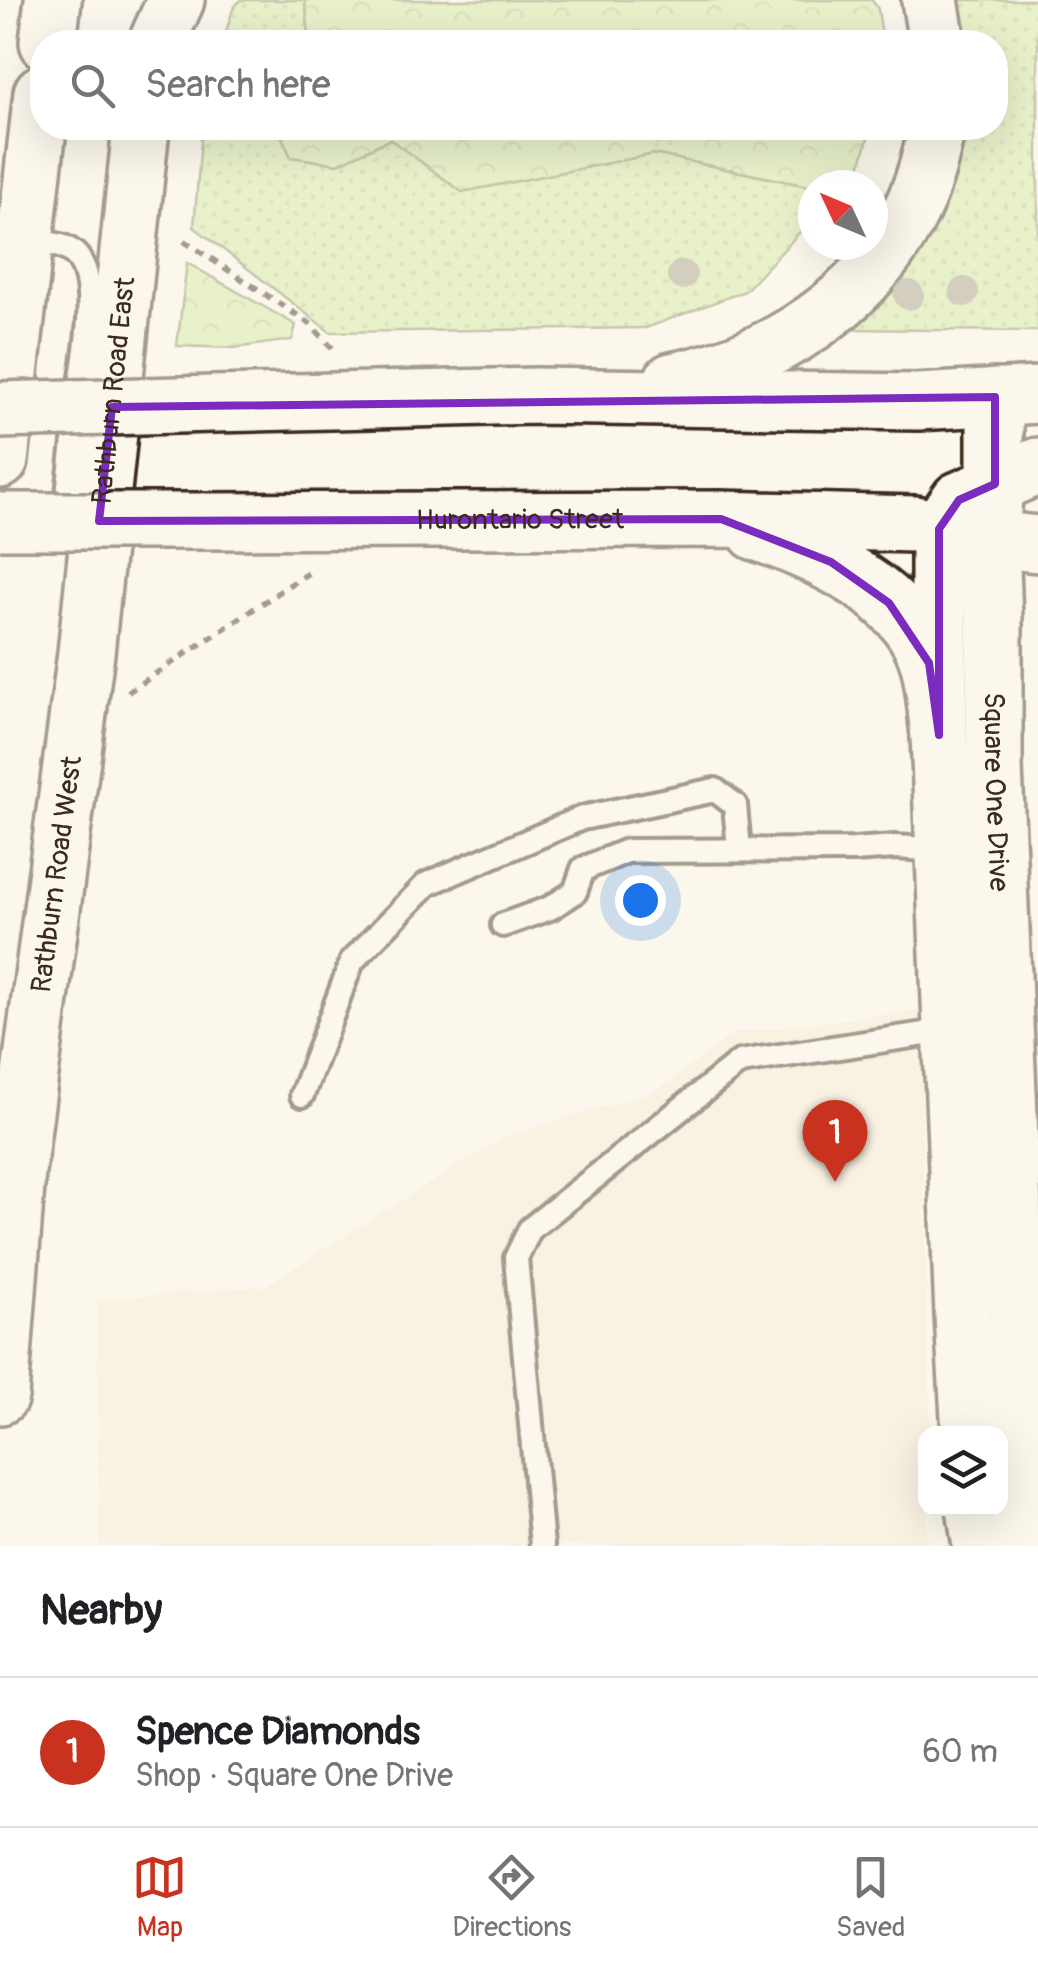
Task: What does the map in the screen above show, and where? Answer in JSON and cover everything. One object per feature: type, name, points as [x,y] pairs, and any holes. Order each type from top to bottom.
[{"type":"street","points":[[49,30],[52,0]]},
{"type":"street","points":[[150,30],[154,0]]},
{"type":"street","points":[[162,30],[176,0]]},
{"type":"street","points":[[930,0],[935,30]]},
{"type":"street","points":[[0,460],[13,246],[33,140]]},
{"type":"street","name":"Rathburn Road East","points":[[79,595],[139,140]]},
{"type":"street","points":[[0,410],[535,396],[627,390],[706,375],[796,335],[863,280],[896,240],[920,194],[934,140]]},
{"type":"street","points":[[535,396],[918,402],[1016,396]]},
{"type":"street","name":"Square One Drive","points":[[1016,396],[1014,541],[994,620],[994,767],[1016,1301],[1028,1506],[1035,1546]]},
{"type":"street","points":[[938,529],[959,500],[1016,475]]},
{"type":"street","points":[[721,519],[831,562],[889,604],[914,632],[929,663],[939,735]]},
{"type":"street","name":"Hurontario Street","points":[[0,521],[721,519],[915,524],[1014,541]]},
{"type":"street","name":"Square One Drive","points":[[938,529],[939,735],[969,1426]]},
{"type":"street","name":"Rathburn Road West","points":[[0,1396],[17,1172],[79,595]]},
{"type":"street","points":[[976,1516],[980,1546]]},
{"type":"lane","points":[[13,246],[44,242],[64,247],[80,260],[88,283],[88,324],[65,524],[79,595]]},
{"type":"lane","points":[[302,1095],[352,961],[427,884],[582,818],[714,790],[735,804],[740,850]]},
{"type":"lane","points":[[503,925],[550,908],[575,892],[584,869],[627,850],[944,850]]},
{"type":"lane","points":[[542,1546],[516,1258],[530,1228],[740,1062],[951,1030]]},
{"type":"path","points":[[184,241],[309,323],[333,349]]},
{"type":"path","points":[[114,701],[308,573]]},
{"type":"highlighted area","points":[[995,397],[995,484],[959,500],[939,529],[939,735],[929,663],[889,603],[831,562],[721,519],[99,521],[112,407]]},
{"type":"shaded area","points":[[919,1010],[930,1426],[918,1426],[918,1516],[927,1516],[927,1546],[100,1546],[97,1300],[265,1286],[504,1137],[657,1091],[734,1033]]},
{"type":"green space","points":[[240,0],[305,0],[309,30],[227,30]]},
{"type":"green space","points":[[305,0],[872,0],[878,9],[881,30],[309,30]]},
{"type":"green space","points":[[946,0],[1038,0],[1038,331],[845,329],[882,260],[888,260],[888,250],[947,140],[1008,140],[1008,30],[952,30]]},
{"type":"green space","points":[[201,140],[283,140],[291,157],[338,164],[391,140],[462,192],[654,154],[798,184],[798,234],[745,291],[646,328],[330,332],[194,227]]},
{"type":"green space","points":[[283,140],[388,140],[338,164],[291,157]]},
{"type":"green space","points":[[391,140],[868,140],[857,170],[798,170],[798,184],[654,154],[462,192]]},
{"type":"green space","points":[[187,263],[296,325],[292,340],[234,348],[177,346]]},
{"type":"place","name":"Spence Diamonds","points":[[835,1182]]}]
